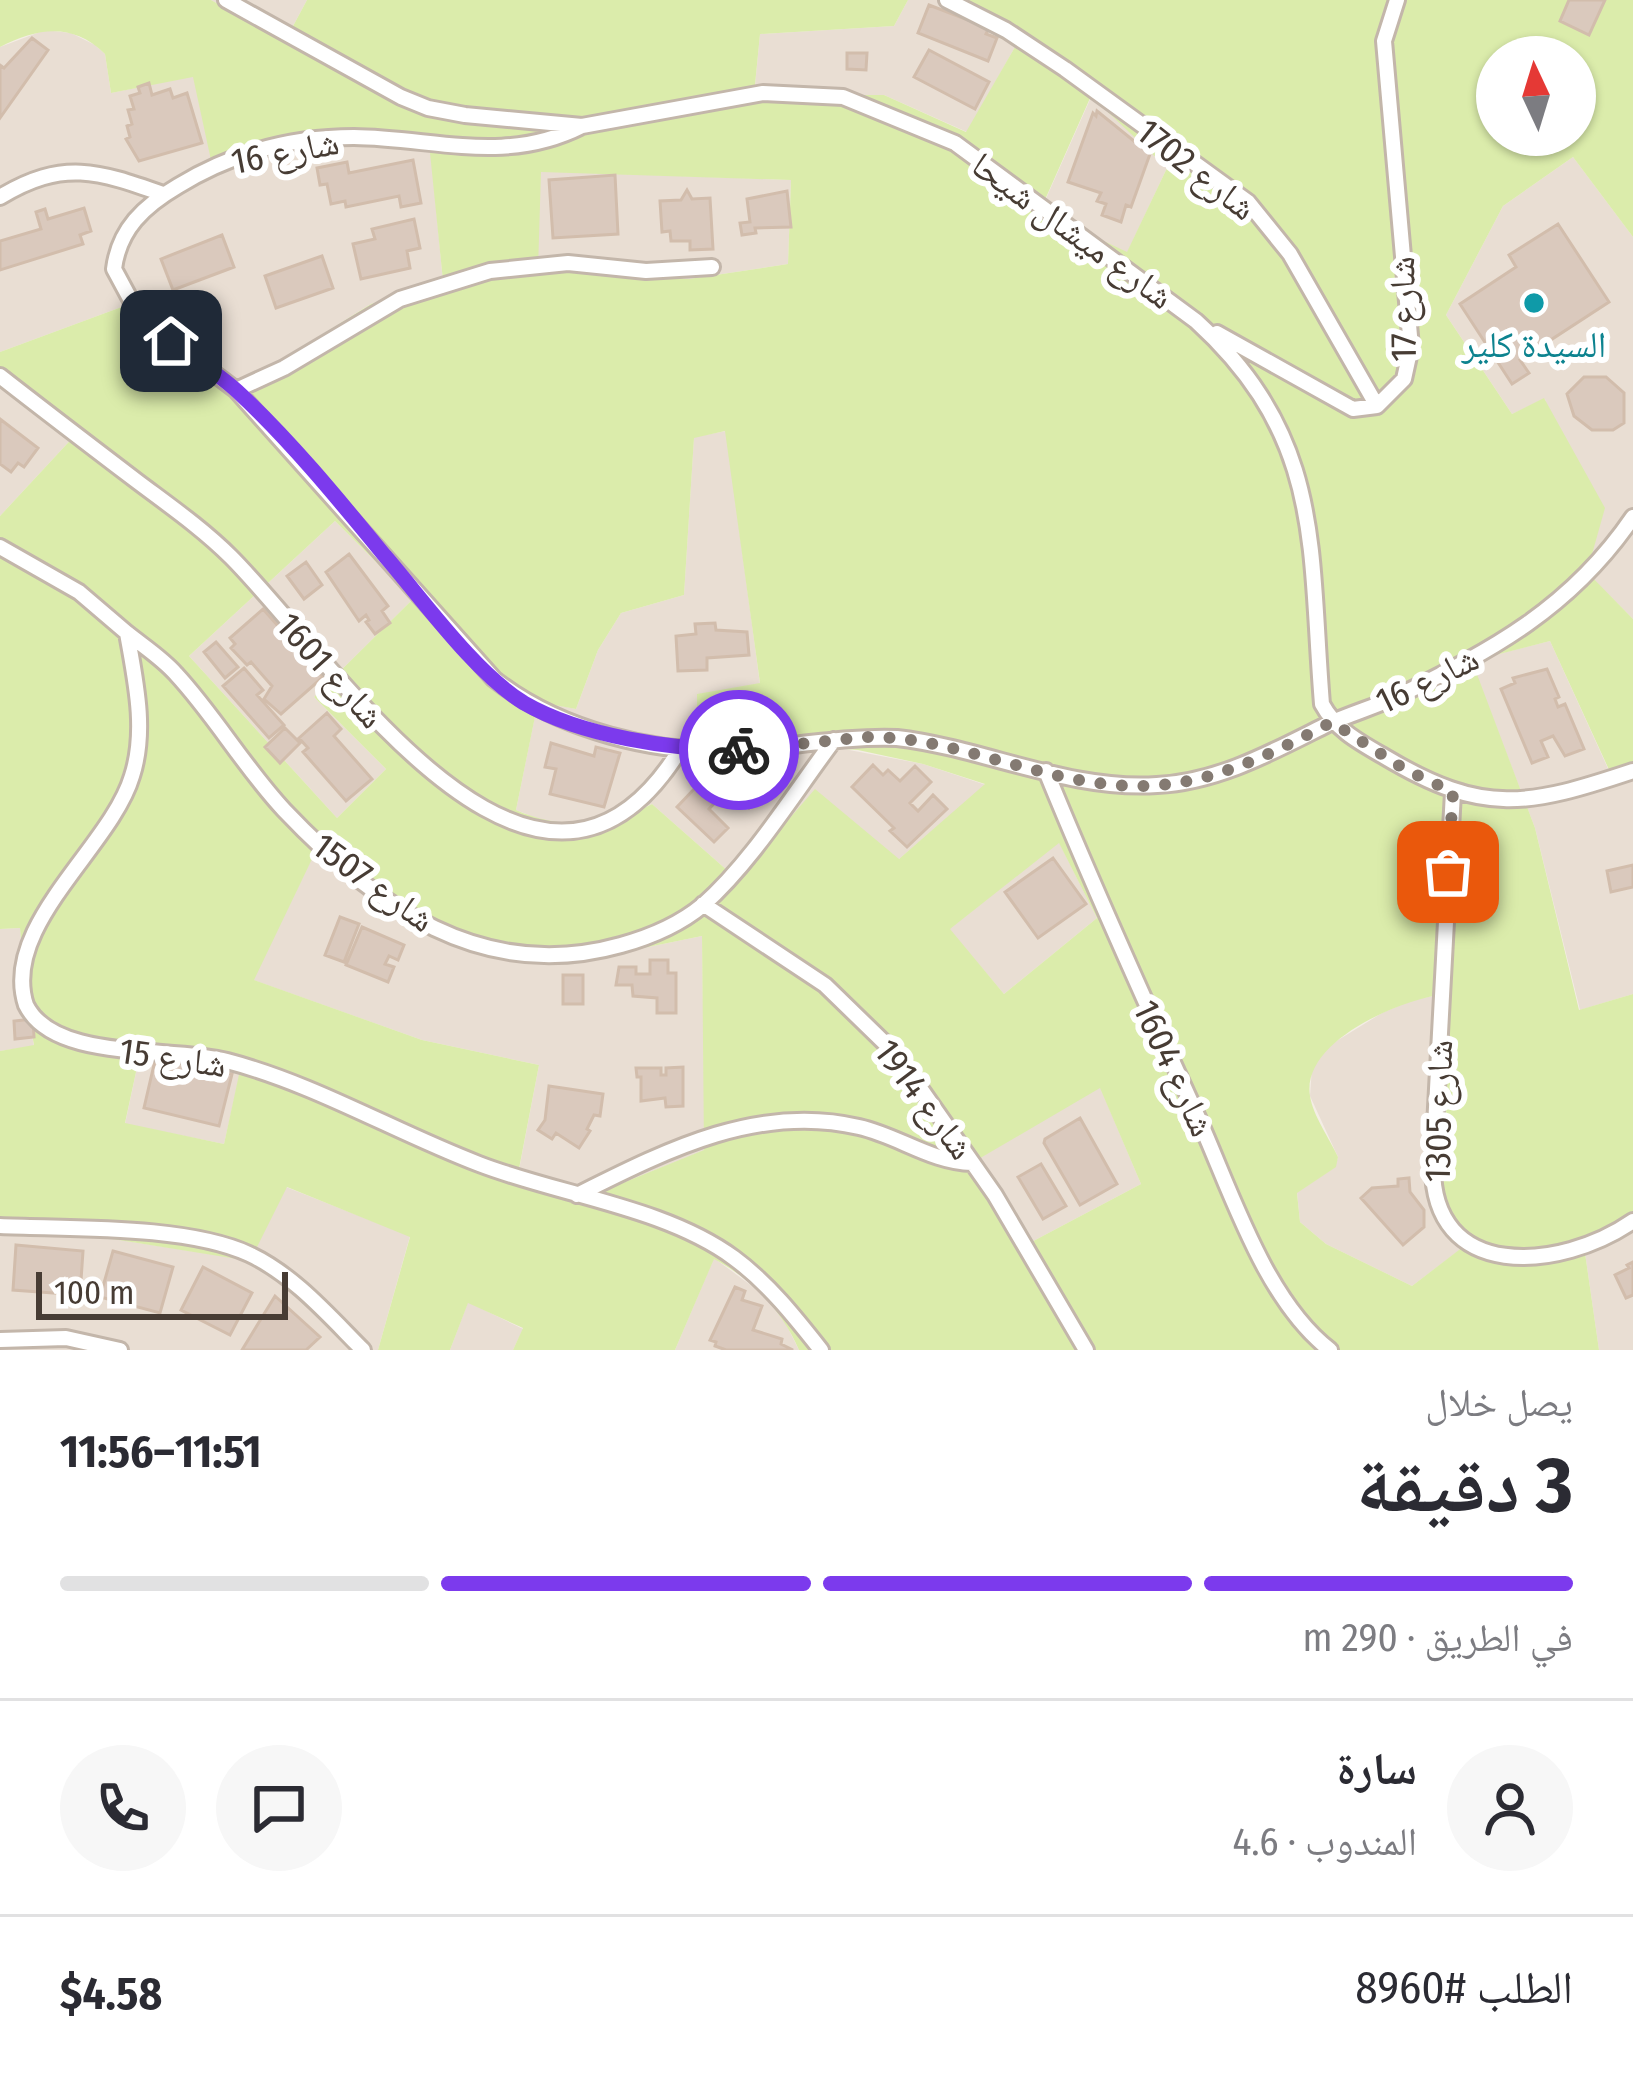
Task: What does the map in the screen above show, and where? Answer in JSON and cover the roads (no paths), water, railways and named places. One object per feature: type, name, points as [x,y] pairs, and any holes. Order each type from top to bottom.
[{"type":"street","name":"شارع ميشال شيحا","points":[[226,0],[428,108],[581,126],[763,93],[808,92],[857,101],[955,143],[1196,321],[1232,353],[1259,390],[1294,462],[1314,565],[1322,704],[1332,722]]},
{"type":"street","name":"شارع 1702","points":[[947,0],[1046,56],[1248,202],[1290,254],[1377,406]]},
{"type":"street","name":"شارع 17","points":[[1196,321],[1353,409],[1377,406],[1404,379],[1411,346],[1384,41],[1396,0]]},
{"type":"street","name":"شارع 16","points":[[581,126],[531,146],[486,148],[355,137],[298,141],[214,164],[164,194],[125,228],[114,269],[135,308],[236,390],[494,679],[524,702],[562,720],[681,748],[735,750],[867,737],[925,741],[1115,784],[1196,779],[1238,767],[1392,699],[1524,628],[1562,600],[1633,517]]},
{"type":"street","points":[[0,197],[48,173],[83,170],[164,194]]},
{"type":"street","points":[[236,390],[284,368],[400,299],[490,271],[568,263],[646,271],[712,267]]},
{"type":"street","name":"شارع 1601","points":[[0,376],[230,556],[411,757],[478,803],[524,827],[549,832],[608,824],[661,782],[681,748]]},
{"type":"street","points":[[0,547],[79,592],[127,633]]},
{"type":"street","name":"شارع 1507","points":[[127,633],[173,670],[266,788],[326,852],[426,926],[465,943],[509,952],[562,955],[634,941],[669,928],[703,904],[834,740]]},
{"type":"street","name":"شارع 15","points":[[127,633],[139,721],[131,782],[90,849],[28,928],[20,952],[26,1005],[60,1039],[227,1061],[290,1082],[483,1166],[659,1222],[733,1257],[794,1315],[821,1350]]},
{"type":"street","points":[[1332,722],[1406,770],[1453,792],[1502,802],[1538,800],[1633,771]]},
{"type":"street","name":"شارع 1604","points":[[1046,771],[1257,1247],[1298,1318],[1330,1350]]},
{"type":"street","name":"شارع 1305","points":[[1453,792],[1432,1189],[1439,1208],[1462,1236],[1481,1249],[1529,1258],[1587,1248],[1633,1221]]},
{"type":"street","name":"شارع 1914","points":[[703,904],[807,972],[865,1020],[897,1055],[1024,1242],[1086,1350]]},
{"type":"street","points":[[577,1195],[721,1132],[799,1119],[836,1121],[876,1131],[931,1157],[972,1163]]},
{"type":"street","points":[[0,1226],[175,1236],[222,1244],[279,1273],[363,1350]]},
{"type":"street","points":[[0,1340],[66,1338],[120,1350]]},
{"type":"place","name":"السيدة كلير","points":[[1534,303]]}]
